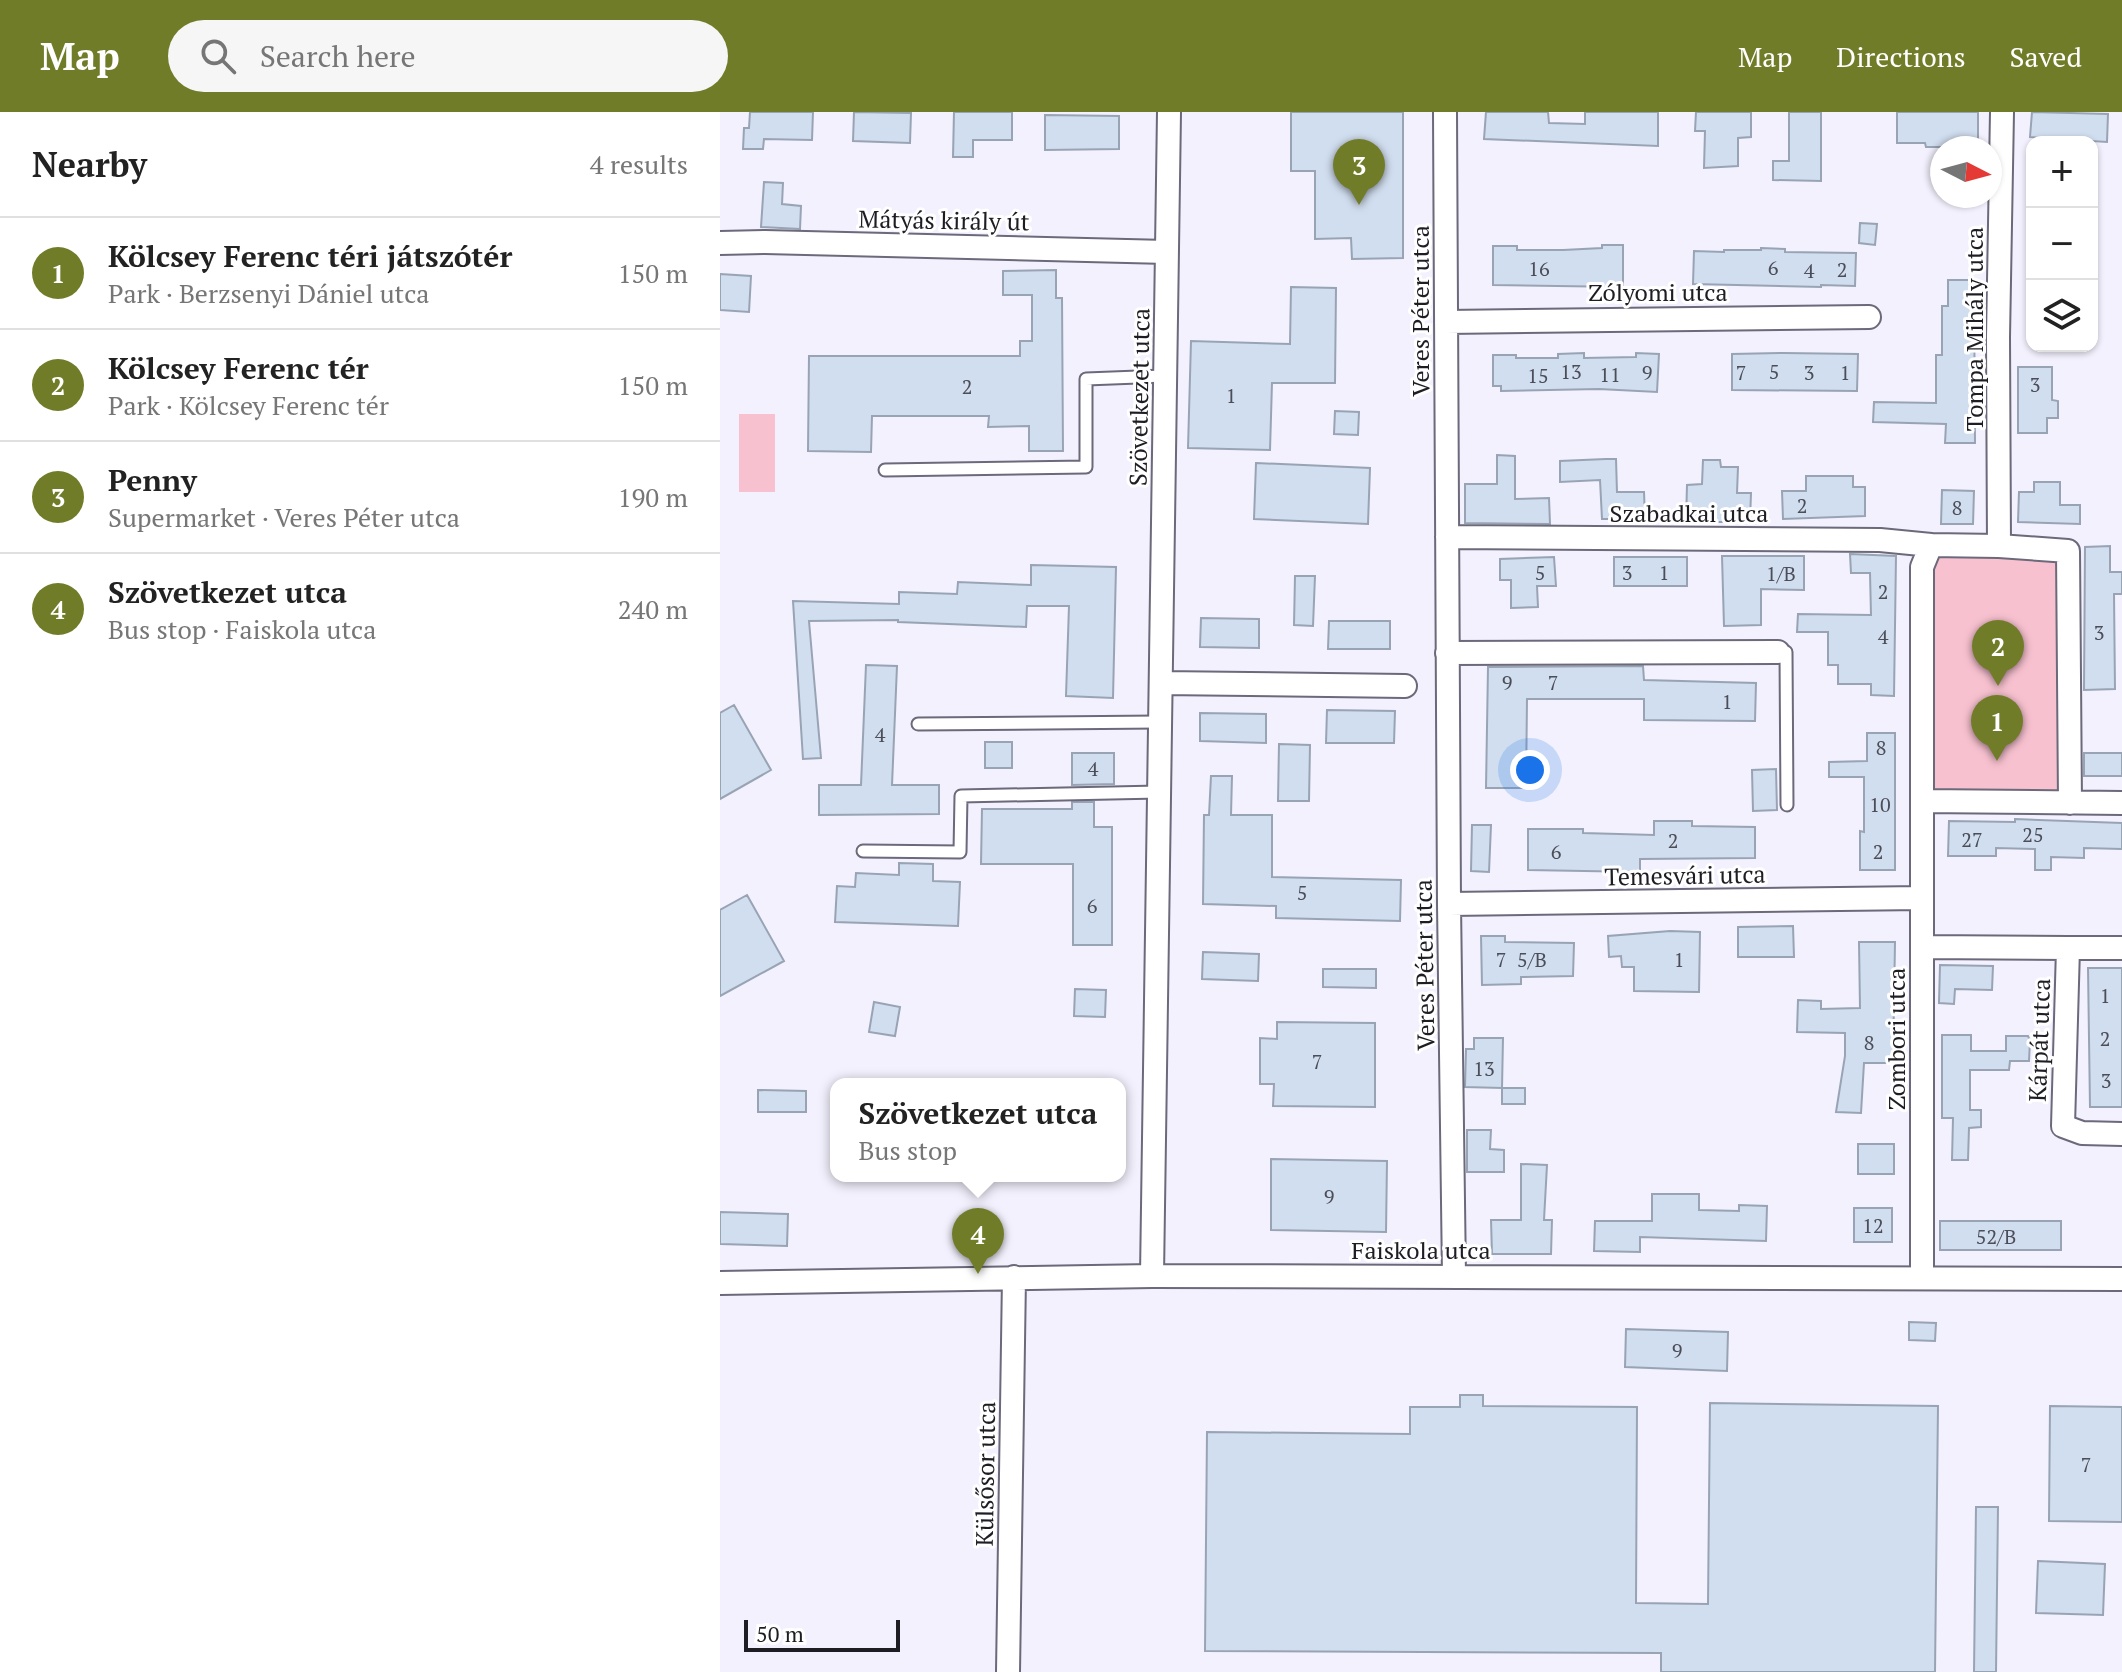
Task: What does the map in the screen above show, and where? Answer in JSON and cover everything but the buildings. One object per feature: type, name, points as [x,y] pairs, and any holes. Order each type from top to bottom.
[{"type":"street","name":"Szövetkezet utca","points":[[1152,1276],[1169,112]]},
{"type":"street","name":"Veres Péter utca","points":[[1445,112],[1454,1276]]},
{"type":"street","name":"Tompa Mihály utca","points":[[1999,546],[1998,337],[2002,112]]},
{"type":"street","name":"Mátyás király út","points":[[720,243],[1167,252]]},
{"type":"street","name":"Zólyomi utca","points":[[1446,322],[1869,317]]},
{"type":"street","name":"Szabadkai utca","points":[[1447,537],[1880,540],[2068,551],[2070,803]]},
{"type":"street","name":"Zombori utca","points":[[1922,1277],[1922,567],[1931,545]]},
{"type":"street","points":[[1447,653],[1778,652]]},
{"type":"street","points":[[1161,683],[1405,686]]},
{"type":"street","points":[[1922,801],[2122,803]]},
{"type":"street","name":"Temesvári utca","points":[[1449,904],[1921,898]]},
{"type":"street","points":[[1922,947],[2068,948]]},
{"type":"street","name":"Kárpát utca","points":[[2122,948],[2068,948],[2063,1126],[2082,1133],[2122,1134]]},
{"type":"street","name":"Faiskola utca","points":[[720,1283],[1152,1276],[2122,1279]]},
{"type":"street","name":"Külsősor utca","points":[[1008,1672],[1014,1277]]},
{"type":"lane","points":[[885,470],[1086,467],[1086,379],[1164,376]]},
{"type":"lane","points":[[1778,652],[1786,652],[1787,805]]},
{"type":"lane","points":[[918,724],[1159,722]]},
{"type":"lane","points":[[863,851],[960,852],[961,796],[1159,792]]},
{"type":"shaded area","points":[[739,414],[775,414],[775,492],[739,492]]},
{"type":"shaded area","points":[[2068,551],[2070,803],[1922,801],[1930,570],[1939,553]]},
{"type":"place","name":"Penny","points":[[1359,205]]},
{"type":"place","name":"Kölcsey Ferenc tér","points":[[1998,686]]},
{"type":"place","name":"Kölcsey Ferenc téri játszótér","points":[[1997,761]]},
{"type":"place","name":"Szövetkezet utca","points":[[978,1274]]}]
